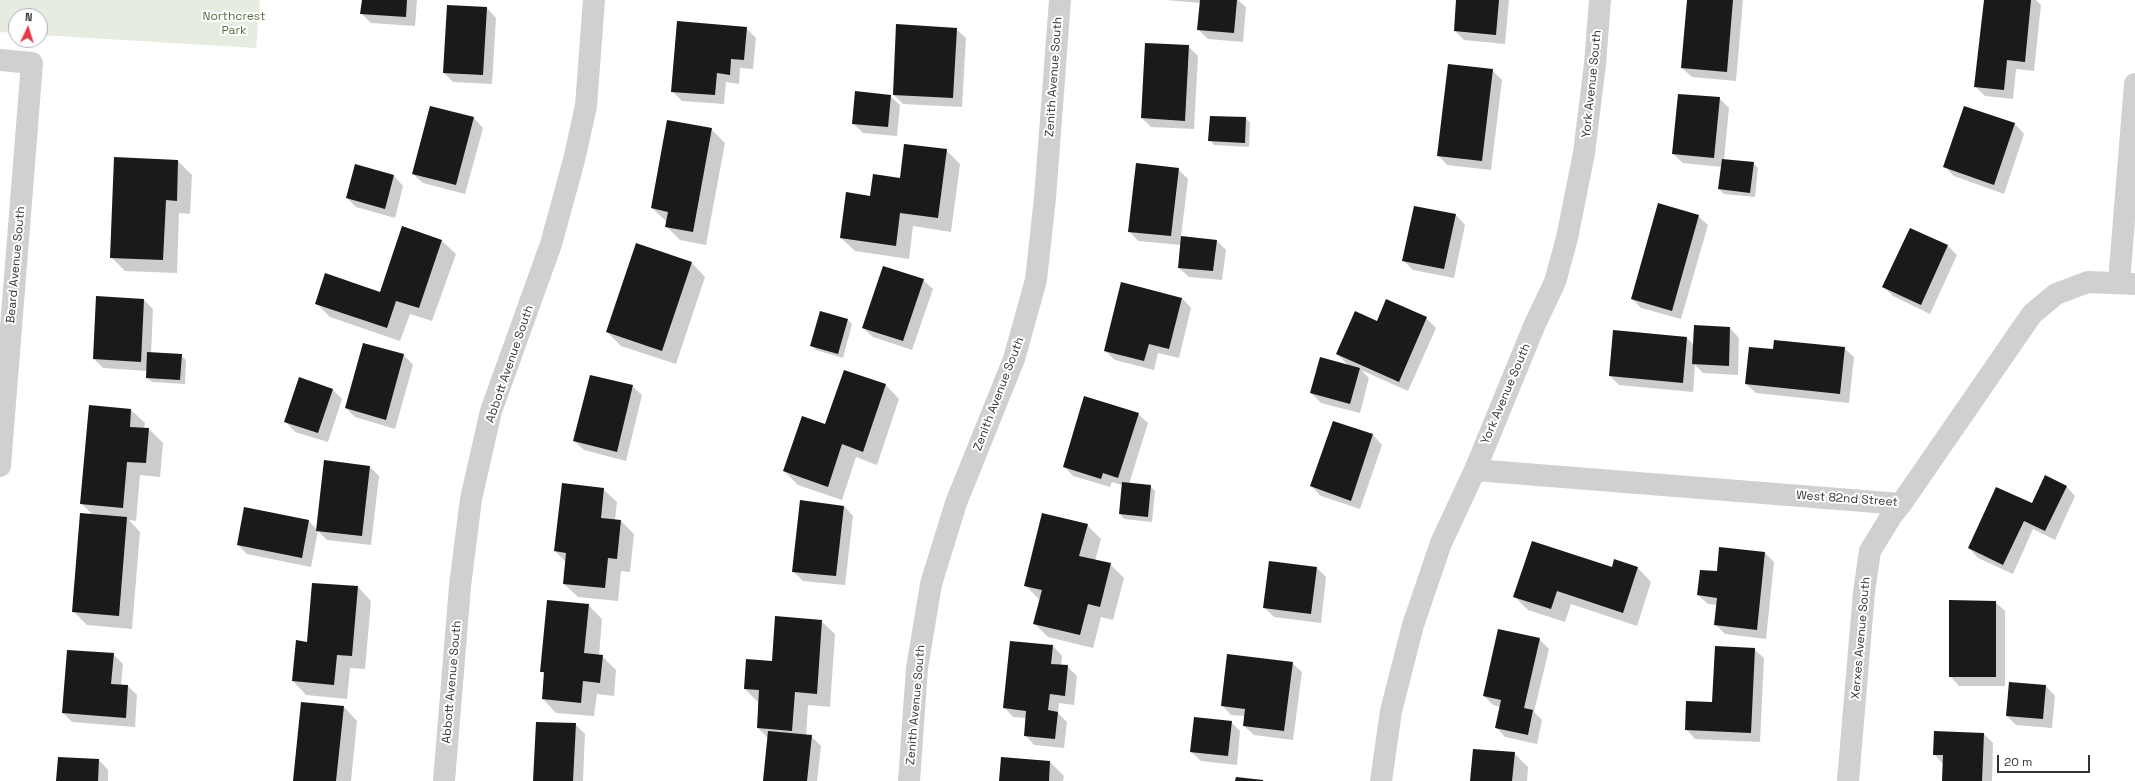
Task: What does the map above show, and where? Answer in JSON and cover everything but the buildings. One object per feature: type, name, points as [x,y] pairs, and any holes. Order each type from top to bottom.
[{"type":"street","name":"Abbott Avenue South","points":[[444,781],[460,586],[471,499],[492,411],[551,244],[574,160],[586,106],[594,0]]},
{"type":"street","name":"Zenith Avenue South","points":[[909,781],[917,668],[931,584],[956,502],[1014,359],[1036,280],[1045,198],[1060,0]]},
{"type":"street","name":"York Avenue South","points":[[1381,781],[1391,711],[1413,625],[1441,543],[1475,470],[1535,324],[1555,282],[1567,238],[1584,152],[1595,64],[1600,0]]},
{"type":"street","name":"Beard Avenue South","points":[[0,60],[32,63],[0,466]]},
{"type":"street","points":[[2127,283],[2135,84]]},
{"type":"street","name":"West 82nd Street","points":[[1475,470],[1901,504],[2032,314],[2056,294],[2088,282],[2127,283]]},
{"type":"street","name":"Xerxes Avenue South","points":[[1848,781],[1864,592],[1870,551],[1892,515],[1901,504]]},
{"type":"green space","name":"Northcrest Park","points":[[0,0],[260,0],[256,48],[48,35],[48,8],[8,8],[8,32],[0,32]]}]
